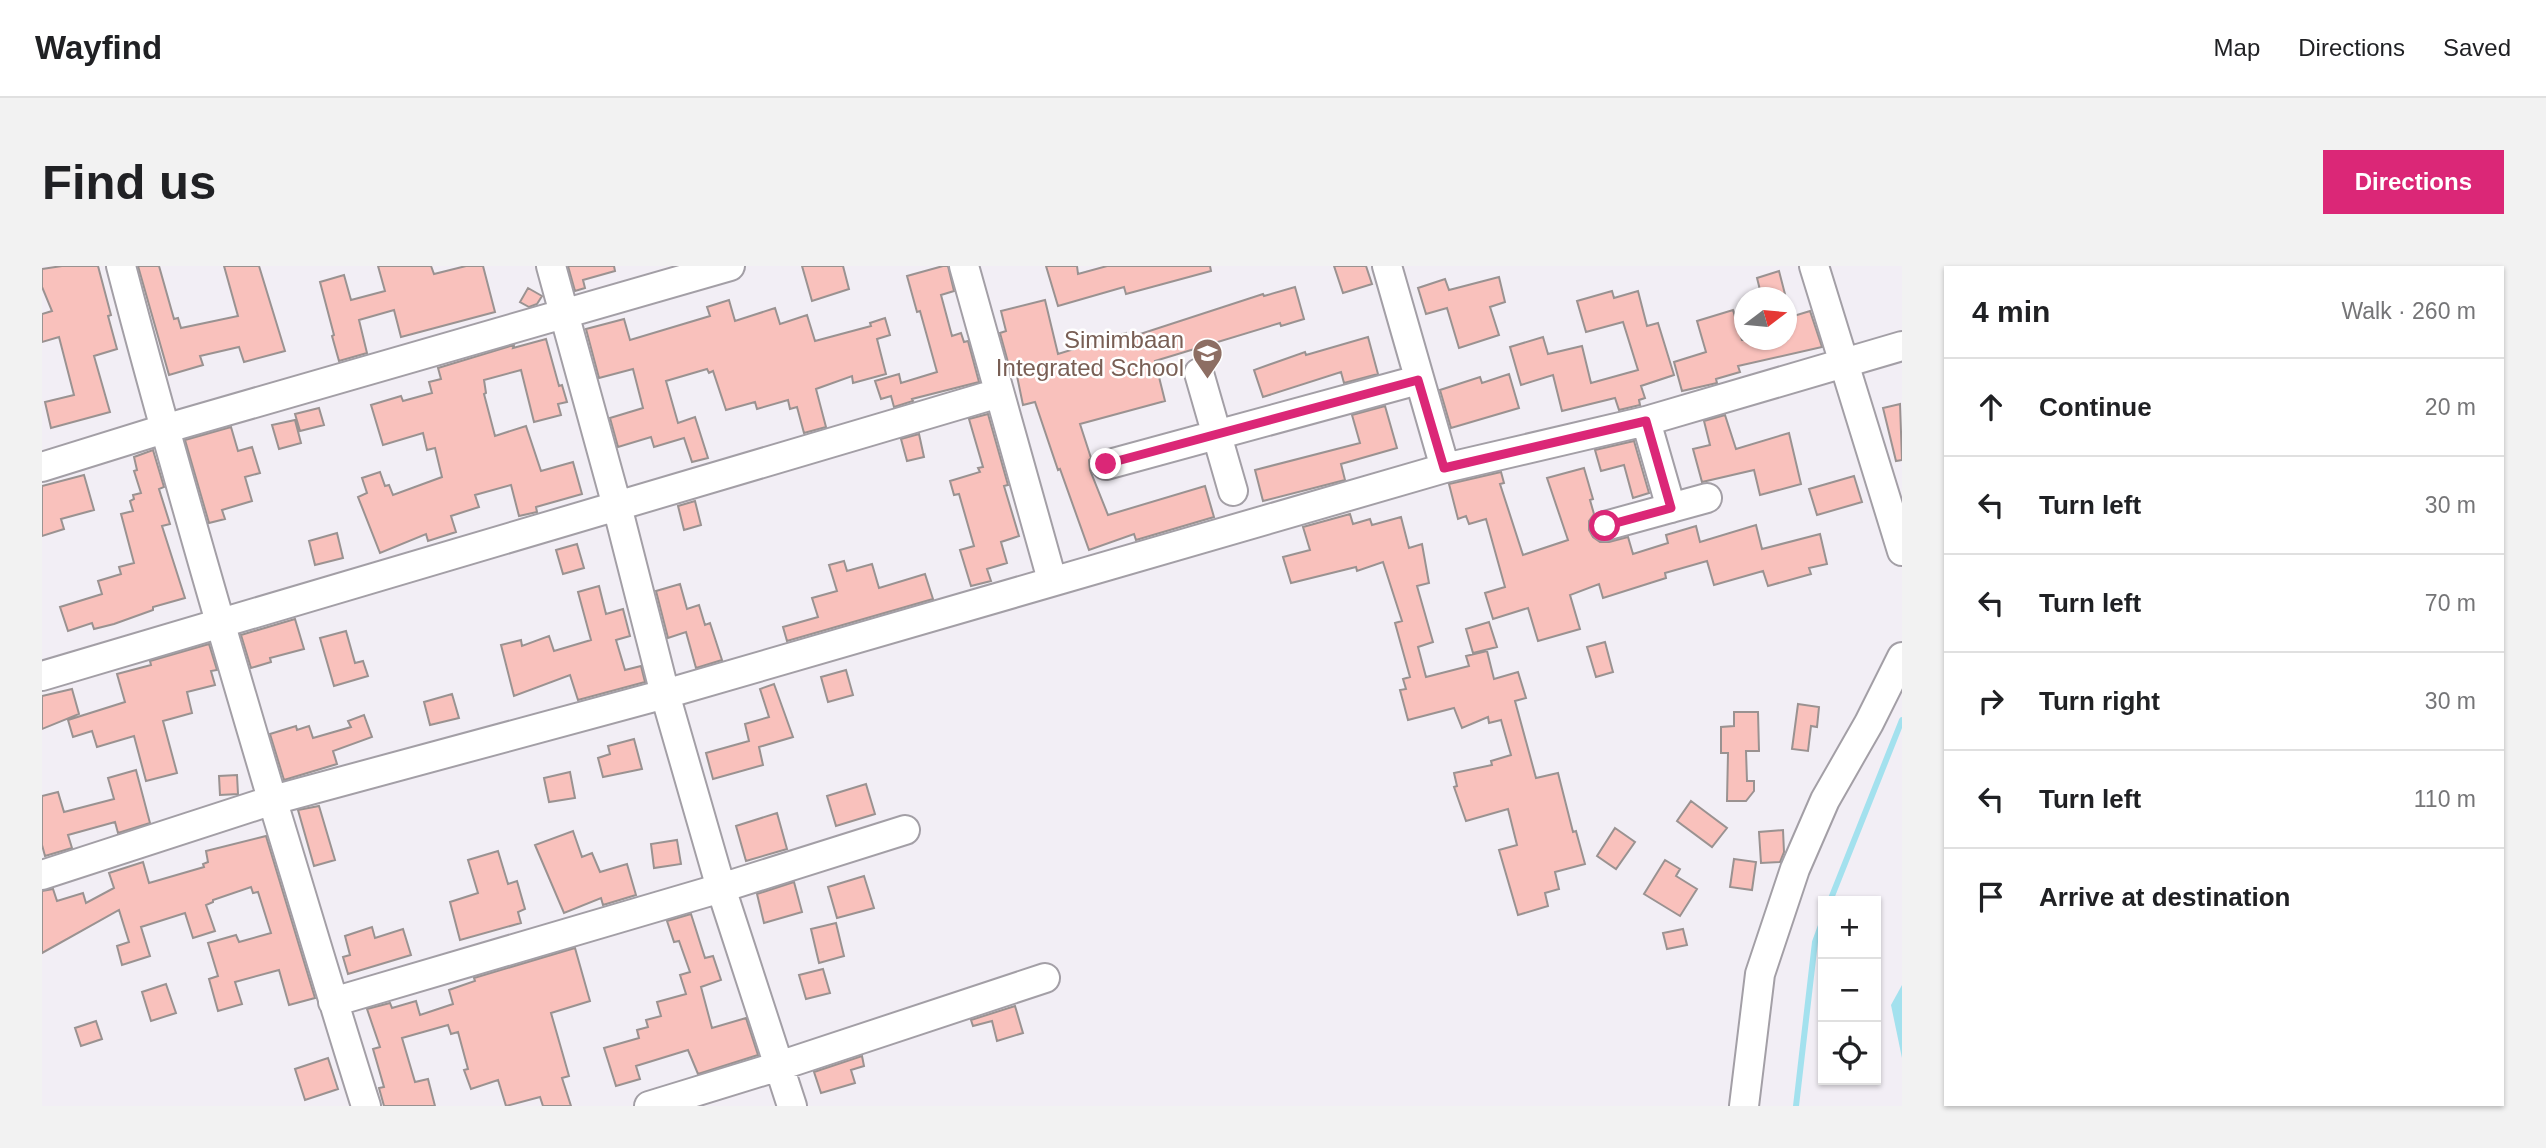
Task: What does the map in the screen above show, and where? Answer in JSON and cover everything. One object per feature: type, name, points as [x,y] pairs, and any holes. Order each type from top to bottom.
[{"type":"street","points":[[121,266],[219,624],[332,1002],[366,1106]]},
{"type":"street","points":[[551,266],[665,694],[721,888],[792,1106]]},
{"type":"street","points":[[42,467],[164,429],[730,266]]},
{"type":"street","points":[[964,266],[1052,580]]},
{"type":"street","points":[[1387,266],[1444,468]]},
{"type":"street","points":[[1814,266],[1902,551]]},
{"type":"street","points":[[42,875],[273,800],[665,694],[1444,468],[1646,421],[1902,346]]},
{"type":"street","points":[[1199,373],[1233,491]]},
{"type":"street","points":[[1106,464],[1418,380]]},
{"type":"street","points":[[42,676],[999,393]]},
{"type":"street","points":[[1646,421],[1671,508]]},
{"type":"street","points":[[1605,526],[1707,498]]},
{"type":"street","points":[[1744,1106],[1760,974],[1795,869],[1825,800],[1869,723],[1902,657]]},
{"type":"street","points":[[332,1002],[721,888],[905,830]]},
{"type":"street","points":[[649,1106],[1045,978]]},
{"type":"water","points":[[1902,985],[1902,1058],[1891,1005]]},
{"type":"building","points":[[98,266],[117,349],[94,356],[110,412],[51,428],[45,402],[74,395],[59,337],[42,342],[42,314],[52,311],[42,287],[42,269]]},
{"type":"building","points":[[138,266],[159,266],[174,319],[178,318],[181,328],[238,316],[224,266],[259,266],[285,351],[244,362],[239,347],[200,356],[203,365],[169,375]]},
{"type":"building","points":[[378,266],[431,266],[434,274],[466,266],[483,266],[495,312],[401,337],[394,310],[359,320],[367,353],[339,361],[320,282],[344,275],[351,300],[385,291]]},
{"type":"building","points":[[568,266],[614,266],[615,271],[583,280],[585,288],[575,291]]},
{"type":"building","points":[[802,266],[843,266],[849,289],[812,301]]},
{"type":"building","points":[[948,266],[954,291],[941,295],[952,336],[961,333],[964,342],[968,341],[979,382],[912,399],[913,401],[894,407],[891,396],[881,399],[875,381],[899,374],[901,383],[937,372],[907,276]]},
{"type":"building","points":[[1046,266],[1077,266],[1078,274],[1107,266],[1210,266],[1211,271],[1126,294],[1124,287],[1058,306]]},
{"type":"building","points":[[1334,266],[1366,266],[1372,284],[1343,293]]},
{"type":"building","points":[[1779,271],[1783,287],[1759,287],[1757,278]]},
{"type":"building","points":[[1499,277],[1505,302],[1490,307],[1499,335],[1459,348],[1447,308],[1426,314],[1418,288],[1445,279],[1449,290]]},
{"type":"building","points":[[1295,287],[1304,319],[1281,326],[1280,323],[1155,361],[1165,401],[1080,424],[1091,458],[1090,470],[1108,515],[1205,486],[1214,517],[1136,540],[1134,534],[1089,550],[1035,402],[1023,405],[1017,376],[1012,377],[1000,333],[1006,331],[1001,311],[1045,300],[1058,354],[1126,333],[1128,338],[1263,294],[1264,296]]},
{"type":"building","points":[[528,288],[542,296],[537,304],[529,307],[520,302]]},
{"type":"building","points":[[1612,291],[1614,298],[1638,291],[1647,326],[1658,323],[1674,375],[1641,386],[1645,398],[1639,400],[1640,405],[1619,410],[1615,398],[1562,411],[1553,375],[1521,385],[1510,347],[1543,337],[1548,354],[1582,346],[1591,383],[1638,370],[1623,322],[1586,332],[1577,301]]},
{"type":"building","points":[[729,300],[735,321],[775,308],[780,324],[807,315],[815,341],[871,326],[870,323],[885,318],[890,335],[877,339],[886,374],[853,383],[852,376],[816,389],[826,427],[804,433],[797,407],[790,409],[788,400],[757,409],[755,402],[726,410],[713,371],[709,373],[707,369],[666,381],[678,423],[695,417],[708,458],[692,462],[684,438],[654,447],[651,437],[618,447],[610,418],[643,408],[633,369],[599,378],[586,329],[624,319],[630,340],[710,316],[707,307]]},
{"type":"building","points":[[1733,310],[1734,350],[1797,350],[1797,315],[1810,311],[1822,347],[1738,366],[1740,372],[1716,379],[1717,383],[1682,391],[1674,362],[1706,352],[1697,321]]},
{"type":"building","points":[[1368,337],[1378,374],[1344,383],[1341,372],[1263,397],[1254,370],[1305,352],[1306,355]]},
{"type":"building","points":[[546,339],[559,386],[562,385],[567,402],[558,404],[561,415],[534,422],[521,370],[484,380],[484,394],[495,436],[526,426],[541,471],[573,462],[582,494],[536,507],[537,512],[519,516],[511,485],[475,495],[479,507],[451,516],[456,532],[428,541],[426,534],[380,553],[358,497],[367,493],[362,478],[380,472],[385,486],[389,485],[393,495],[442,477],[435,448],[427,450],[423,433],[383,445],[371,405],[401,396],[403,401],[432,393],[429,382],[441,379],[438,368],[514,345],[513,348]]},
{"type":"building","points":[[1509,374],[1519,408],[1451,428],[1440,390],[1480,377],[1482,383]]},
{"type":"building","points":[[1900,404],[1902,460],[1896,461],[1883,408]]},
{"type":"building","points":[[1385,406],[1397,448],[1341,464],[1345,480],[1263,501],[1255,470],[1360,443],[1352,415]]},
{"type":"building","points":[[319,408],[324,425],[300,431],[295,414]]},
{"type":"building","points":[[988,414],[1008,485],[1004,486],[1019,536],[1001,542],[1007,563],[987,569],[991,581],[971,586],[960,550],[974,546],[959,494],[954,495],[950,481],[980,472],[978,468],[983,467],[969,419]]},
{"type":"building","points":[[1725,415],[1736,449],[1789,433],[1801,484],[1760,495],[1754,470],[1702,482],[1693,449],[1710,445],[1704,421]]},
{"type":"building","points":[[295,420],[301,443],[279,449],[272,425]]},
{"type":"building","points":[[231,427],[238,451],[252,447],[260,473],[245,477],[252,501],[222,510],[225,519],[209,523],[185,440]]},
{"type":"building","points":[[919,434],[924,457],[907,461],[901,439]]},
{"type":"building","points":[[1634,441],[1649,493],[1633,498],[1624,465],[1601,471],[1595,450]]},
{"type":"building","points":[[153,450],[164,487],[159,489],[170,524],[162,526],[185,598],[153,607],[153,610],[114,624],[94,629],[92,623],[68,631],[60,607],[102,594],[98,581],[121,574],[119,567],[134,563],[121,514],[133,511],[130,501],[134,499],[133,495],[141,493],[134,471],[137,470],[134,457]]},
{"type":"building","points":[[1584,468],[1593,499],[1590,500],[1594,514],[1589,521],[1589,530],[1600,542],[1628,537],[1633,554],[1668,543],[1666,535],[1696,526],[1700,542],[1756,525],[1762,549],[1820,534],[1827,564],[1809,568],[1811,574],[1768,586],[1763,571],[1714,585],[1707,561],[1665,573],[1666,578],[1603,598],[1599,584],[1570,595],[1580,629],[1538,641],[1528,608],[1493,619],[1485,593],[1505,587],[1486,519],[1469,524],[1466,516],[1458,519],[1449,484],[1501,472],[1504,483],[1500,484],[1523,555],[1568,540],[1547,478]]},
{"type":"building","points":[[84,475],[94,510],[61,519],[64,529],[42,536],[42,486]]},
{"type":"building","points":[[1854,476],[1862,502],[1817,515],[1809,489]]},
{"type":"building","points":[[695,501],[701,525],[684,530],[678,506]]},
{"type":"building","points":[[1350,514],[1353,524],[1370,519],[1372,525],[1401,517],[1409,548],[1422,544],[1429,583],[1417,586],[1433,642],[1418,647],[1426,677],[1469,666],[1466,656],[1487,651],[1494,679],[1518,672],[1526,698],[1515,701],[1536,778],[1558,773],[1573,832],[1576,831],[1585,864],[1555,872],[1559,889],[1545,893],[1548,906],[1518,915],[1499,850],[1517,845],[1508,809],[1466,821],[1454,787],[1457,786],[1454,773],[1492,765],[1491,761],[1511,755],[1501,720],[1489,723],[1488,717],[1462,728],[1454,708],[1408,720],[1400,690],[1406,689],[1403,679],[1410,677],[1395,623],[1402,621],[1383,562],[1357,571],[1356,567],[1291,583],[1283,557],[1310,550],[1303,527]]},
{"type":"building","points":[[337,533],[343,558],[315,565],[309,541]]},
{"type":"building","points":[[577,544],[584,568],[563,574],[556,550]]},
{"type":"building","points":[[844,561],[847,571],[872,564],[879,588],[925,574],[933,599],[787,641],[783,627],[818,617],[812,598],[837,591],[829,565]]},
{"type":"building","points":[[680,584],[687,609],[699,605],[705,625],[710,623],[722,660],[696,668],[686,632],[668,638],[656,591]]},
{"type":"building","points":[[599,586],[606,614],[623,609],[630,636],[616,640],[625,670],[641,666],[645,682],[578,700],[570,675],[514,696],[501,645],[521,640],[522,646],[549,636],[554,651],[591,640],[578,592]]},
{"type":"building","points":[[295,619],[304,649],[270,658],[271,662],[251,668],[241,635]]},
{"type":"building","points":[[1489,622],[1497,647],[1473,653],[1466,629]]},
{"type":"building","points":[[346,631],[355,663],[363,661],[368,676],[334,686],[320,638]]},
{"type":"building","points":[[1605,642],[1613,672],[1596,677],[1587,647]]},
{"type":"building","points":[[209,644],[217,670],[211,671],[215,685],[187,692],[192,713],[163,721],[177,773],[146,781],[134,736],[97,747],[92,731],[73,737],[68,720],[125,702],[117,674],[151,665],[150,661]]},
{"type":"building","points":[[846,670],[853,695],[828,702],[821,677]]},
{"type":"building","points":[[774,684],[793,737],[759,747],[763,765],[713,779],[706,753],[749,741],[745,724],[769,717],[760,689]]},
{"type":"building","points":[[72,689],[79,714],[42,729],[42,696]]},
{"type":"building","points":[[452,694],[459,718],[430,725],[424,702]]},
{"type":"building","points":[[1798,704],[1819,707],[1817,727],[1811,726],[1808,751],[1792,749]]},
{"type":"building","points":[[1734,712],[1758,712],[1759,751],[1746,751],[1747,781],[1754,781],[1754,791],[1746,801],[1727,801],[1728,753],[1721,753],[1721,727],[1734,726]]},
{"type":"building","points":[[364,715],[372,737],[333,751],[337,764],[284,780],[270,734],[296,726],[297,730],[309,726],[313,738],[351,727],[348,721]]},
{"type":"building","points":[[634,739],[642,769],[603,777],[598,758],[610,754],[608,746]]},
{"type":"building","points":[[136,770],[150,823],[118,833],[115,822],[68,835],[72,848],[45,856],[42,845],[42,796],[58,792],[64,812],[114,799],[108,778]]},
{"type":"building","points":[[570,772],[575,798],[549,802],[544,778]]},
{"type":"building","points":[[237,775],[238,794],[220,795],[219,776]]},
{"type":"building","points":[[866,784],[875,814],[836,826],[827,796]]},
{"type":"building","points":[[1691,801],[1727,828],[1712,847],[1677,821]]},
{"type":"building","points":[[319,806],[335,860],[314,866],[298,810]]},
{"type":"building","points":[[777,813],[787,849],[746,861],[736,826]]},
{"type":"building","points":[[1615,828],[1635,842],[1616,869],[1597,856]]},
{"type":"building","points":[[1783,830],[1784,852],[1780,862],[1761,863],[1759,832]]},
{"type":"building","points":[[573,831],[582,857],[592,853],[600,872],[627,864],[636,895],[603,905],[601,898],[564,913],[535,845]]},
{"type":"building","points":[[266,836],[315,998],[289,1005],[279,970],[235,982],[242,1004],[218,1011],[209,979],[218,976],[208,943],[236,935],[239,942],[271,933],[258,892],[253,893],[251,887],[206,905],[215,931],[193,938],[185,913],[141,927],[150,956],[122,965],[117,946],[129,942],[119,910],[42,953],[42,891],[53,889],[57,901],[83,893],[86,903],[114,888],[109,873],[143,862],[149,883],[204,867],[203,864],[208,862],[206,851]]},
{"type":"building","points":[[677,840],[681,864],[654,868],[651,844]]},
{"type":"building","points":[[498,851],[508,884],[517,881],[525,909],[518,912],[521,923],[460,940],[450,902],[478,893],[468,860]]},
{"type":"building","points":[[1734,859],[1756,862],[1752,890],[1730,887]]},
{"type":"building","points":[[1665,860],[1680,869],[1676,876],[1697,889],[1680,916],[1644,894]]},
{"type":"building","points":[[864,876],[874,908],[837,918],[828,887]]},
{"type":"building","points":[[794,882],[802,912],[764,923],[757,894]]},
{"type":"building","points":[[691,914],[705,958],[713,956],[721,980],[701,987],[712,1028],[746,1018],[758,1055],[698,1074],[688,1050],[636,1066],[640,1079],[616,1086],[604,1048],[639,1038],[637,1030],[648,1027],[646,1020],[661,1016],[657,1002],[686,994],[680,975],[690,972],[679,941],[674,942],[667,921]]},
{"type":"building","points":[[836,923],[844,956],[819,963],[811,929]]},
{"type":"building","points":[[372,927],[375,938],[403,929],[411,955],[348,974],[343,957],[350,955],[345,936]]},
{"type":"building","points":[[1683,929],[1687,945],[1667,949],[1663,933]]},
{"type":"building","points":[[575,948],[590,1001],[551,1013],[569,1076],[562,1078],[571,1106],[543,1106],[540,1097],[506,1106],[498,1080],[471,1089],[464,1070],[468,1069],[458,1032],[451,1034],[448,1025],[402,1038],[415,1082],[428,1079],[435,1106],[384,1106],[379,1088],[384,1087],[373,1049],[380,1047],[367,1009],[390,1003],[392,1008],[416,1001],[420,1015],[453,1004],[449,990],[475,981],[474,978]]},
{"type":"building","points":[[823,969],[830,993],[806,999],[799,975]]},
{"type":"building","points":[[166,984],[176,1013],[151,1021],[142,992]]},
{"type":"building","points":[[1015,1006],[1023,1033],[997,1041],[992,1021],[973,1026],[971,1020]]},
{"type":"building","points":[[96,1021],[102,1039],[81,1046],[75,1028]]},
{"type":"building","points":[[862,1056],[864,1066],[851,1070],[855,1083],[821,1093],[814,1072]]},
{"type":"building","points":[[328,1058],[338,1089],[305,1100],[295,1069]]},
{"type":"waterway","points":[[1832,896],[1902,720]]},
{"type":"waterway","points":[[1796,1106],[1818,934]]},
{"type":"place","name":"Simimbaan Integrated School","points":[[1207,380]]},
{"type":"route","points":[[1106,464],[1418,380],[1444,468],[1646,421],[1671,508],[1605,526]]}]
